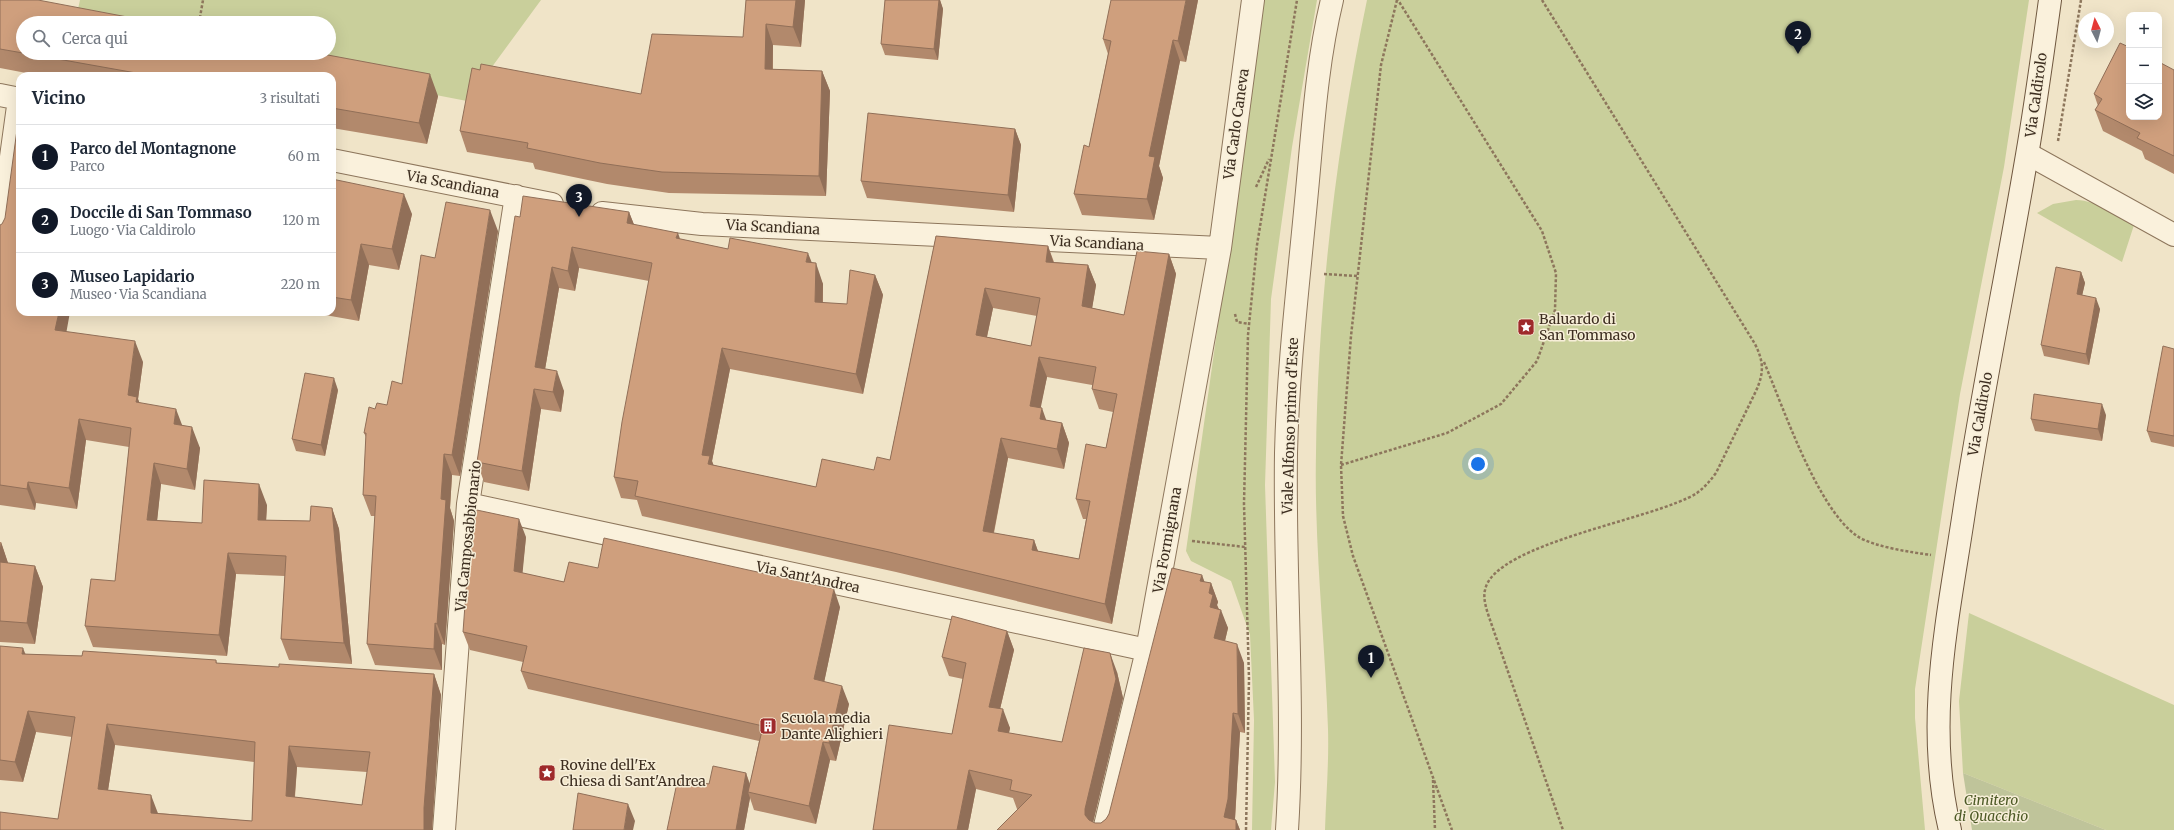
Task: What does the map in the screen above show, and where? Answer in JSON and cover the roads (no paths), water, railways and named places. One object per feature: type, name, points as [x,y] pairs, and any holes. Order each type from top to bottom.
[{"type":"street","name":"Via Carlo Caneva","points":[[1220,248],[1253,0]]},
{"type":"street","name":"Viale Alfonso primo d'Este","points":[[1287,830],[1291,730],[1286,453],[1289,388],[1317,84],[1332,0]]},
{"type":"street","name":"Via Caldirolo","points":[[1950,830],[1938,760],[1937,719],[1942,664],[1973,454],[2028,154],[2050,0]]},
{"type":"street","points":[[0,237],[13,98]]},
{"type":"street","points":[[2028,154],[2174,235]]},
{"type":"street","name":"Via Scandiana","points":[[336,161],[577,209],[624,216],[702,224],[1220,248]]},
{"type":"street","name":"Via Camposabbionario","points":[[444,830],[468,504],[516,196]]},
{"type":"street","name":"Via Formignana","points":[[1104,830],[1147,650],[1220,248]]},
{"type":"street","name":"Via Sant'Andrea","points":[[468,504],[1147,650]]},
{"type":"street","points":[[432,681],[455,683]]},
{"type":"place","name":"Doccile di San Tommaso","points":[[1798,54]]},
{"type":"place","name":"Museo Lapidario","points":[[579,217]]},
{"type":"place","name":"Baluardo di San Tommaso","points":[[1526,327]]},
{"type":"place","name":"Parco del Montagnone","points":[[1371,678]]},
{"type":"place","name":"Scuola media Dante Alighieri","points":[[768,726]]},
{"type":"place","name":"Rovine dell'Ex Chiesa di Sant'Andrea","points":[[547,773]]},
{"type":"park label","name":"Cimitero di Quacchio","points":[[1991,808]]}]
